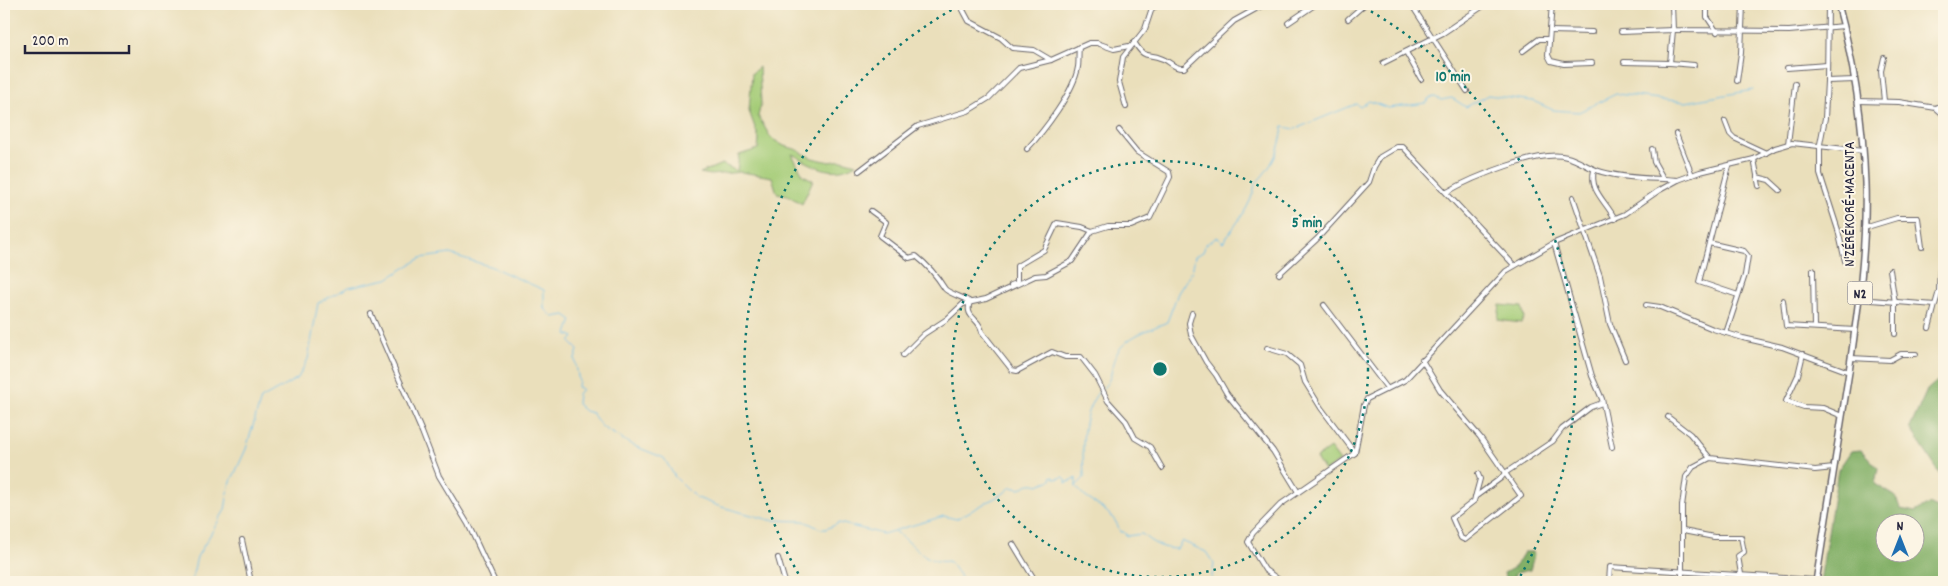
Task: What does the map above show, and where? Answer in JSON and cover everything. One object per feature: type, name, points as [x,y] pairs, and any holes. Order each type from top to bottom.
[{"type":"highway","name":"N'ZÉRÉKORÉ-MACENTA","points":[[1816,581],[1855,330],[1864,228],[1863,151],[1858,101],[1838,4]]},
{"type":"street","points":[[962,4],[962,8],[969,21],[1002,38],[1012,48],[1034,50],[1051,60]]},
{"type":"street","points":[[1126,107],[1119,82],[1123,57],[1129,46],[1145,29],[1152,8],[1162,4]]},
{"type":"street","points":[[1288,23],[1316,4]]},
{"type":"street","points":[[1348,19],[1365,4]]},
{"type":"street","points":[[1411,4],[1467,91]]},
{"type":"street","points":[[1383,63],[1432,38],[1486,4]]},
{"type":"street","points":[[1552,4],[1549,39],[1550,60],[1564,64],[1592,62]]},
{"type":"street","points":[[1670,63],[1674,30],[1672,4]]},
{"type":"street","points":[[1707,4],[1708,17],[1718,32]]},
{"type":"street","points":[[1737,82],[1743,4]]},
{"type":"street","points":[[1828,4],[1828,65],[1825,118],[1820,144],[1820,174],[1838,230],[1845,261]]},
{"type":"street","points":[[1936,108],[1943,104],[1943,4]]},
{"type":"street","points":[[1134,42],[1141,52],[1147,56],[1164,59],[1172,66],[1184,68],[1234,21],[1263,5]]},
{"type":"street","points":[[1621,32],[1674,30],[1789,32],[1844,26]]},
{"type":"street","points":[[1550,31],[1592,32]]},
{"type":"street","points":[[1523,51],[1539,39],[1549,39]]},
{"type":"street","points":[[859,171],[918,126],[968,111],[989,98],[1019,68],[1051,60],[1079,47],[1097,43],[1114,49],[1129,46]]},
{"type":"street","points":[[1026,149],[1050,121],[1072,85],[1078,68],[1079,47]]},
{"type":"street","points":[[1406,52],[1421,79]]},
{"type":"street","points":[[1884,58],[1881,71],[1884,101]]},
{"type":"street","points":[[1624,62],[1694,65]]},
{"type":"street","points":[[1786,68],[1828,65]]},
{"type":"street","points":[[1827,81],[1854,80]]},
{"type":"street","points":[[1788,144],[1795,84]]},
{"type":"street","points":[[1858,101],[1884,101],[1936,108],[1944,115]]},
{"type":"street","points":[[1725,121],[1730,134],[1734,138],[1766,153]]},
{"type":"street","points":[[1011,286],[1026,282],[1035,276],[1046,275],[1072,261],[1092,231],[1108,226],[1131,226],[1150,218],[1170,176],[1169,172],[1137,152],[1119,130]]},
{"type":"street","points":[[1676,134],[1692,175]]},
{"type":"street","points":[[1282,582],[1265,570],[1248,542],[1253,533],[1281,504],[1355,453],[1364,405],[1367,399],[1404,380],[1491,285],[1514,265],[1554,243],[1615,219],[1678,180],[1692,175],[1754,159],[1788,144],[1820,144],[1863,151]]},
{"type":"street","points":[[1279,274],[1317,239],[1369,182],[1380,157],[1397,147],[1403,147],[1514,265]]},
{"type":"street","points":[[1652,149],[1654,162],[1663,178]]},
{"type":"street","points":[[1447,192],[1476,177],[1539,158],[1567,157],[1594,170],[1632,178],[1678,180]]},
{"type":"street","points":[[1754,159],[1759,186]]},
{"type":"street","points":[[1729,166],[1699,282],[1738,296]]},
{"type":"street","points":[[1594,170],[1592,180],[1594,188],[1604,200],[1615,219]]},
{"type":"street","points":[[1757,177],[1769,180],[1780,190]]},
{"type":"street","points":[[1573,197],[1600,276],[1610,324],[1625,360]]},
{"type":"street","points":[[871,211],[886,222],[880,236],[909,258],[916,256],[927,264],[946,291],[961,295],[970,302]]},
{"type":"street","points":[[1864,228],[1897,218],[1918,218],[1922,247]]},
{"type":"street","points":[[903,355],[924,334],[947,319],[956,309],[970,302],[986,299],[1017,283],[1017,266],[1044,250],[1057,223],[1082,227],[1092,231]]},
{"type":"street","points":[[1554,243],[1592,376],[1602,404],[1612,447]]},
{"type":"street","points":[[1709,243],[1747,253],[1747,265],[1726,333]]},
{"type":"street","points":[[1929,328],[1939,291],[1940,268],[1944,266]]},
{"type":"street","points":[[1813,270],[1814,327]]},
{"type":"street","points":[[1890,270],[1895,303],[1895,334]]},
{"type":"street","points":[[1783,300],[1786,326],[1855,330]]},
{"type":"street","points":[[1859,300],[1934,305]]},
{"type":"street","points":[[970,302],[967,308],[969,315],[981,326],[982,332],[1012,370],[1017,372],[1052,352],[1065,357],[1081,357],[1095,375],[1108,401],[1126,421],[1135,438],[1150,447],[1162,468]]},
{"type":"street","points":[[1324,305],[1387,388]]},
{"type":"street","points":[[1646,305],[1660,307],[1726,333],[1803,354],[1848,372]]},
{"type":"street","points":[[1192,313],[1189,323],[1191,335],[1206,362],[1227,394],[1273,451],[1298,492]]},
{"type":"street","points":[[371,314],[439,476],[468,524],[495,582]]},
{"type":"street","points":[[1267,348],[1287,354],[1300,365],[1305,382],[1317,402],[1355,453]]},
{"type":"street","points":[[1803,354],[1798,375],[1786,401],[1804,407],[1823,408],[1842,416]]},
{"type":"street","points":[[1851,358],[1890,360],[1901,354],[1916,354]]},
{"type":"street","points":[[1422,360],[1440,390],[1480,437],[1505,473],[1521,496],[1465,540],[1461,538],[1452,518],[1467,508],[1475,497],[1502,478],[1505,473],[1553,441],[1562,429],[1591,407],[1602,404]]},
{"type":"street","points":[[1668,417],[1690,434],[1710,458]]},
{"type":"street","points":[[1682,582],[1684,577],[1681,571],[1682,506],[1686,477],[1693,467],[1710,458],[1807,470],[1834,468]]},
{"type":"street","points":[[1475,497],[1480,478],[1478,474]]},
{"type":"street","points":[[1683,531],[1714,537],[1741,538],[1744,552],[1738,556],[1741,574]]},
{"type":"street","points":[[242,540],[251,582]]},
{"type":"street","points":[[1013,544],[1036,582]]},
{"type":"street","points":[[778,558],[785,582]]},
{"type":"street","points":[[1609,582],[1610,568],[1741,574],[1816,581]]},
{"type":"green space","points":[[759,67],[761,104],[758,116],[771,138],[812,158],[830,162],[842,160],[856,164],[839,170],[823,169],[792,154],[803,175],[813,180],[802,204],[787,195],[777,193],[772,177],[741,172],[711,175],[700,173],[722,164],[737,171],[739,155],[758,149],[759,139],[749,111],[752,73]]},
{"type":"green space","points":[[1500,305],[1522,307],[1524,318],[1521,323],[1498,320]]},
{"type":"green space","points":[[1944,375],[1944,480],[1910,428],[1927,390]]},
{"type":"green space","points":[[1330,448],[1340,461],[1324,471],[1316,458]]},
{"type":"green space","points":[[1861,450],[1878,468],[1875,484],[1895,496],[1901,509],[1915,512],[1929,504],[1944,511],[1944,582],[1820,582],[1838,470],[1851,451]]},
{"type":"green space","points":[[1524,552],[1532,552],[1534,555],[1530,570],[1516,573],[1511,580],[1506,582],[1504,573],[1515,567]]},
{"type":"waterway","points":[[1103,388],[1109,379],[1116,354],[1121,347],[1134,336],[1167,322],[1178,293],[1192,271],[1195,256],[1203,252],[1206,244],[1217,237],[1223,242],[1238,222],[1247,208],[1255,184],[1274,158],[1280,144],[1283,127],[1295,129],[1356,104],[1360,107],[1369,101],[1388,108],[1426,103],[1429,98],[1435,97],[1441,100],[1452,98],[1466,107],[1488,95],[1533,101],[1553,110],[1579,112],[1616,94],[1686,102],[1753,90]]},
{"type":"waterway","points":[[191,582],[197,557],[225,510],[229,486],[246,449],[261,399],[298,378],[308,359],[318,303],[349,287],[387,279],[421,258],[450,254],[492,267],[544,290],[544,308],[553,317],[565,315],[572,320],[567,334],[574,337],[570,342],[578,350],[575,359],[579,382],[577,387],[582,389],[578,394],[577,404],[585,411],[592,413],[602,427],[632,445],[664,458],[675,477],[695,497],[718,506],[770,520],[804,521],[821,529],[826,529],[839,523],[883,534],[944,516],[956,519],[1004,493],[1011,487],[1020,489],[1029,484],[1038,485],[1051,480],[1052,476],[1056,479],[1064,477],[1066,483],[1076,478],[1076,487],[1111,516],[1120,532],[1124,532],[1127,536],[1142,534],[1158,545],[1172,549],[1177,549],[1182,541],[1206,552],[1214,564],[1211,582]]},
{"type":"waterway","points":[[1076,486],[1084,478],[1083,443],[1085,421],[1088,410],[1100,390]]},
{"type":"waterway","points":[[895,532],[933,560],[949,561],[964,582]]}]
